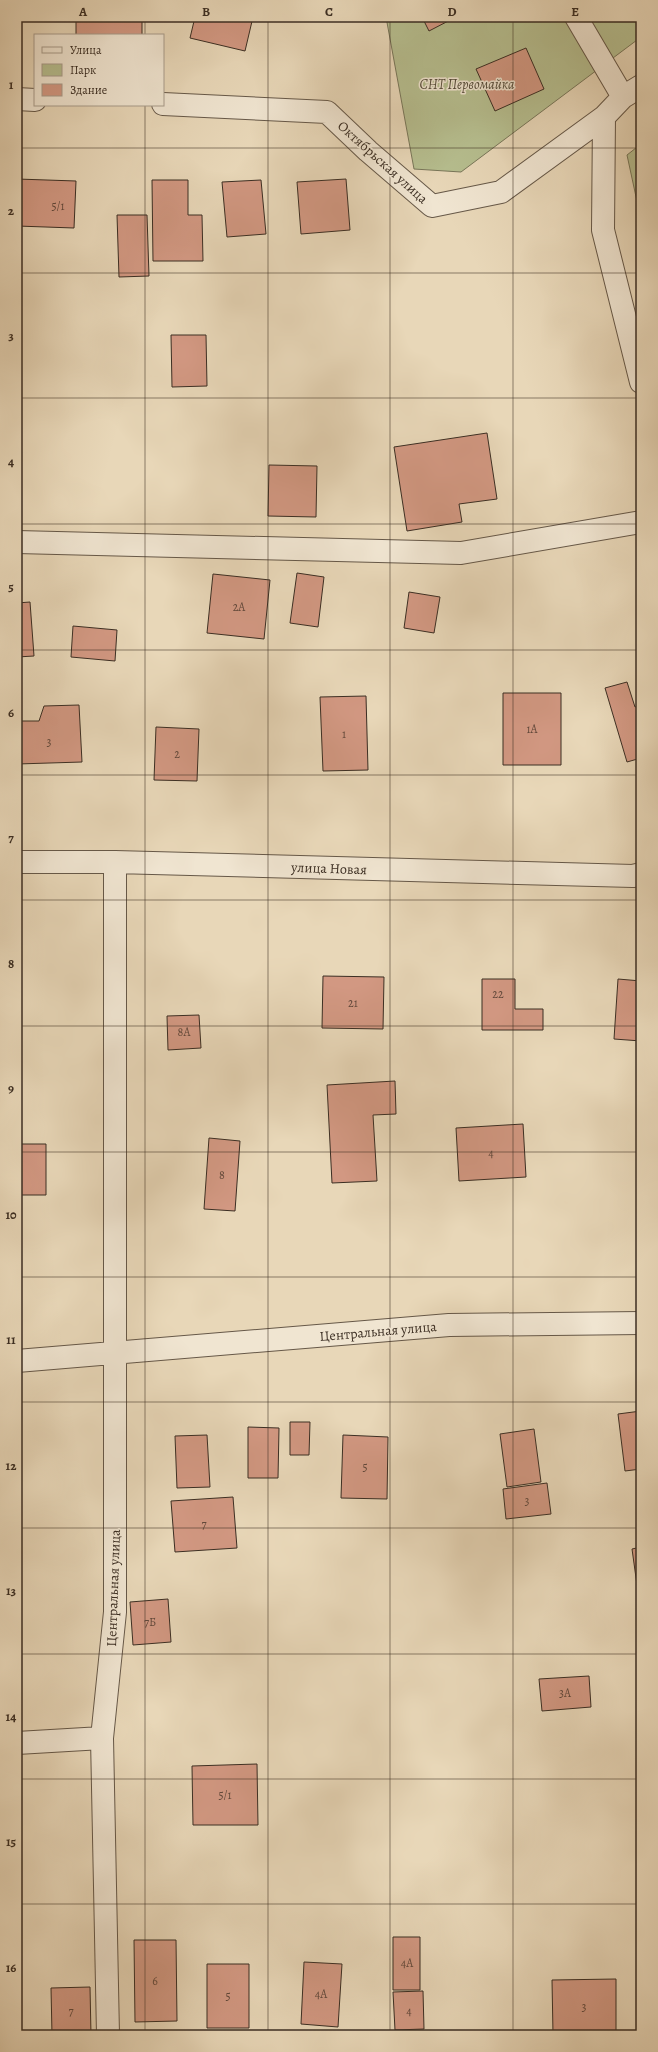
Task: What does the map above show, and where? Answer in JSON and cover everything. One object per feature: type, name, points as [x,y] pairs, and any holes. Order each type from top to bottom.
[{"type":"street","points":[[576,17],[632,91],[604,118],[603,230],[641,382]]},
{"type":"street","points":[[17,99],[34,100]]},
{"type":"street","name":"Октябрьская улица","points":[[164,104],[327,112],[368,151],[432,206],[501,192],[604,118]]},
{"type":"street","points":[[17,542],[461,553],[641,522]]},
{"type":"street","name":"улица Новая","points":[[17,862],[115,862],[633,876],[641,874]]},
{"type":"street","points":[[115,862],[116,1352]]},
{"type":"street","name":"Центральная улица","points":[[17,1361],[449,1325],[641,1323]]},
{"type":"street","name":"Центральная улица","points":[[108,2035],[102,1738],[115,1612],[116,1352]]},
{"type":"street","points":[[17,1743],[102,1738]]},
{"type":"green space","name":"СНТ Первомайка","points":[[386,17],[641,17],[641,37],[461,172],[414,169]]},
{"type":"green space","points":[[641,144],[641,220],[627,155]]},
{"type":"building","points":[[76,17],[142,17],[142,34],[76,34]]},
{"type":"building","points":[[195,17],[253,17],[245,51],[190,38]]},
{"type":"building","points":[[422,17],[456,17],[429,31]]},
{"type":"building","points":[[526,48],[544,89],[495,111],[476,69]]},
{"type":"building","points":[[17,179],[76,181],[74,228],[17,226]]},
{"type":"building","points":[[346,179],[350,230],[301,234],[297,182]]},
{"type":"building","points":[[152,180],[188,180],[188,215],[202,215],[203,261],[153,261]]},
{"type":"building","points":[[261,180],[266,234],[227,237],[222,182]]},
{"type":"building","points":[[117,215],[147,215],[149,276],[119,277]]},
{"type":"building","points":[[171,335],[206,335],[207,386],[172,387]]},
{"type":"building","points":[[487,433],[497,499],[459,504],[462,522],[407,531],[394,447]]},
{"type":"building","points":[[269,465],[317,466],[316,517],[268,516]]},
{"type":"building","points":[[297,573],[324,577],[318,627],[290,623]]},
{"type":"building","points":[[213,574],[270,580],[264,639],[207,633]]},
{"type":"building","points":[[409,592],[440,597],[434,633],[404,628]]},
{"type":"building","points":[[30,602],[34,656],[17,657],[17,603]]},
{"type":"building","points":[[73,626],[117,630],[115,661],[71,657]]},
{"type":"building","points":[[627,682],[635,707],[641,705],[641,758],[627,762],[605,688]]},
{"type":"building","points":[[503,693],[561,693],[561,765],[503,765]]},
{"type":"building","points":[[366,696],[368,770],[323,771],[320,697]]},
{"type":"building","points":[[79,705],[82,762],[17,764],[17,721],[39,721],[44,706]]},
{"type":"building","points":[[156,727],[199,729],[197,781],[154,780]]},
{"type":"building","points":[[323,976],[384,977],[383,1029],[322,1028]]},
{"type":"building","points":[[482,979],[515,979],[515,1009],[543,1009],[543,1030],[482,1030]]},
{"type":"building","points":[[618,979],[641,981],[641,1041],[614,1039]]},
{"type":"building","points":[[199,1015],[201,1048],[168,1050],[167,1016]]},
{"type":"building","points":[[395,1081],[396,1114],[373,1115],[377,1181],[332,1183],[327,1085]]},
{"type":"building","points":[[523,1124],[526,1177],[459,1181],[456,1128]]},
{"type":"building","points":[[209,1138],[240,1141],[235,1211],[204,1209]]},
{"type":"building","points":[[17,1144],[46,1144],[46,1195],[17,1195]]},
{"type":"building","points":[[641,1411],[641,1469],[625,1471],[618,1414]]},
{"type":"building","points":[[290,1422],[310,1422],[309,1455],[290,1455]]},
{"type":"building","points":[[248,1427],[279,1428],[278,1478],[248,1478]]},
{"type":"building","points":[[534,1429],[541,1482],[507,1487],[500,1434]]},
{"type":"building","points":[[207,1435],[210,1487],[177,1488],[175,1436]]},
{"type":"building","points":[[343,1435],[388,1437],[387,1499],[341,1498]]},
{"type":"building","points":[[547,1483],[551,1514],[506,1519],[503,1489]]},
{"type":"building","points":[[233,1497],[237,1548],[175,1552],[171,1501]]},
{"type":"building","points":[[641,1547],[641,1585],[637,1585],[632,1549]]},
{"type":"building","points":[[168,1599],[171,1642],[133,1645],[130,1602]]},
{"type":"building","points":[[589,1676],[591,1707],[542,1711],[539,1679]]},
{"type":"building","points":[[257,1764],[258,1825],[193,1825],[192,1766]]},
{"type":"building","points":[[393,1937],[420,1937],[420,1990],[393,1990]]},
{"type":"building","points":[[134,1940],[176,1940],[177,2021],[135,2022]]},
{"type":"building","points":[[304,1962],[342,1964],[338,2027],[301,2024]]},
{"type":"building","points":[[207,1964],[249,1964],[249,2028],[207,2028]]},
{"type":"building","points":[[616,1979],[616,2033],[553,2034],[552,1980]]},
{"type":"building","points":[[90,1987],[91,2035],[52,2035],[51,1988]]},
{"type":"building","points":[[423,1991],[424,2029],[395,2030],[393,1992]]}]
